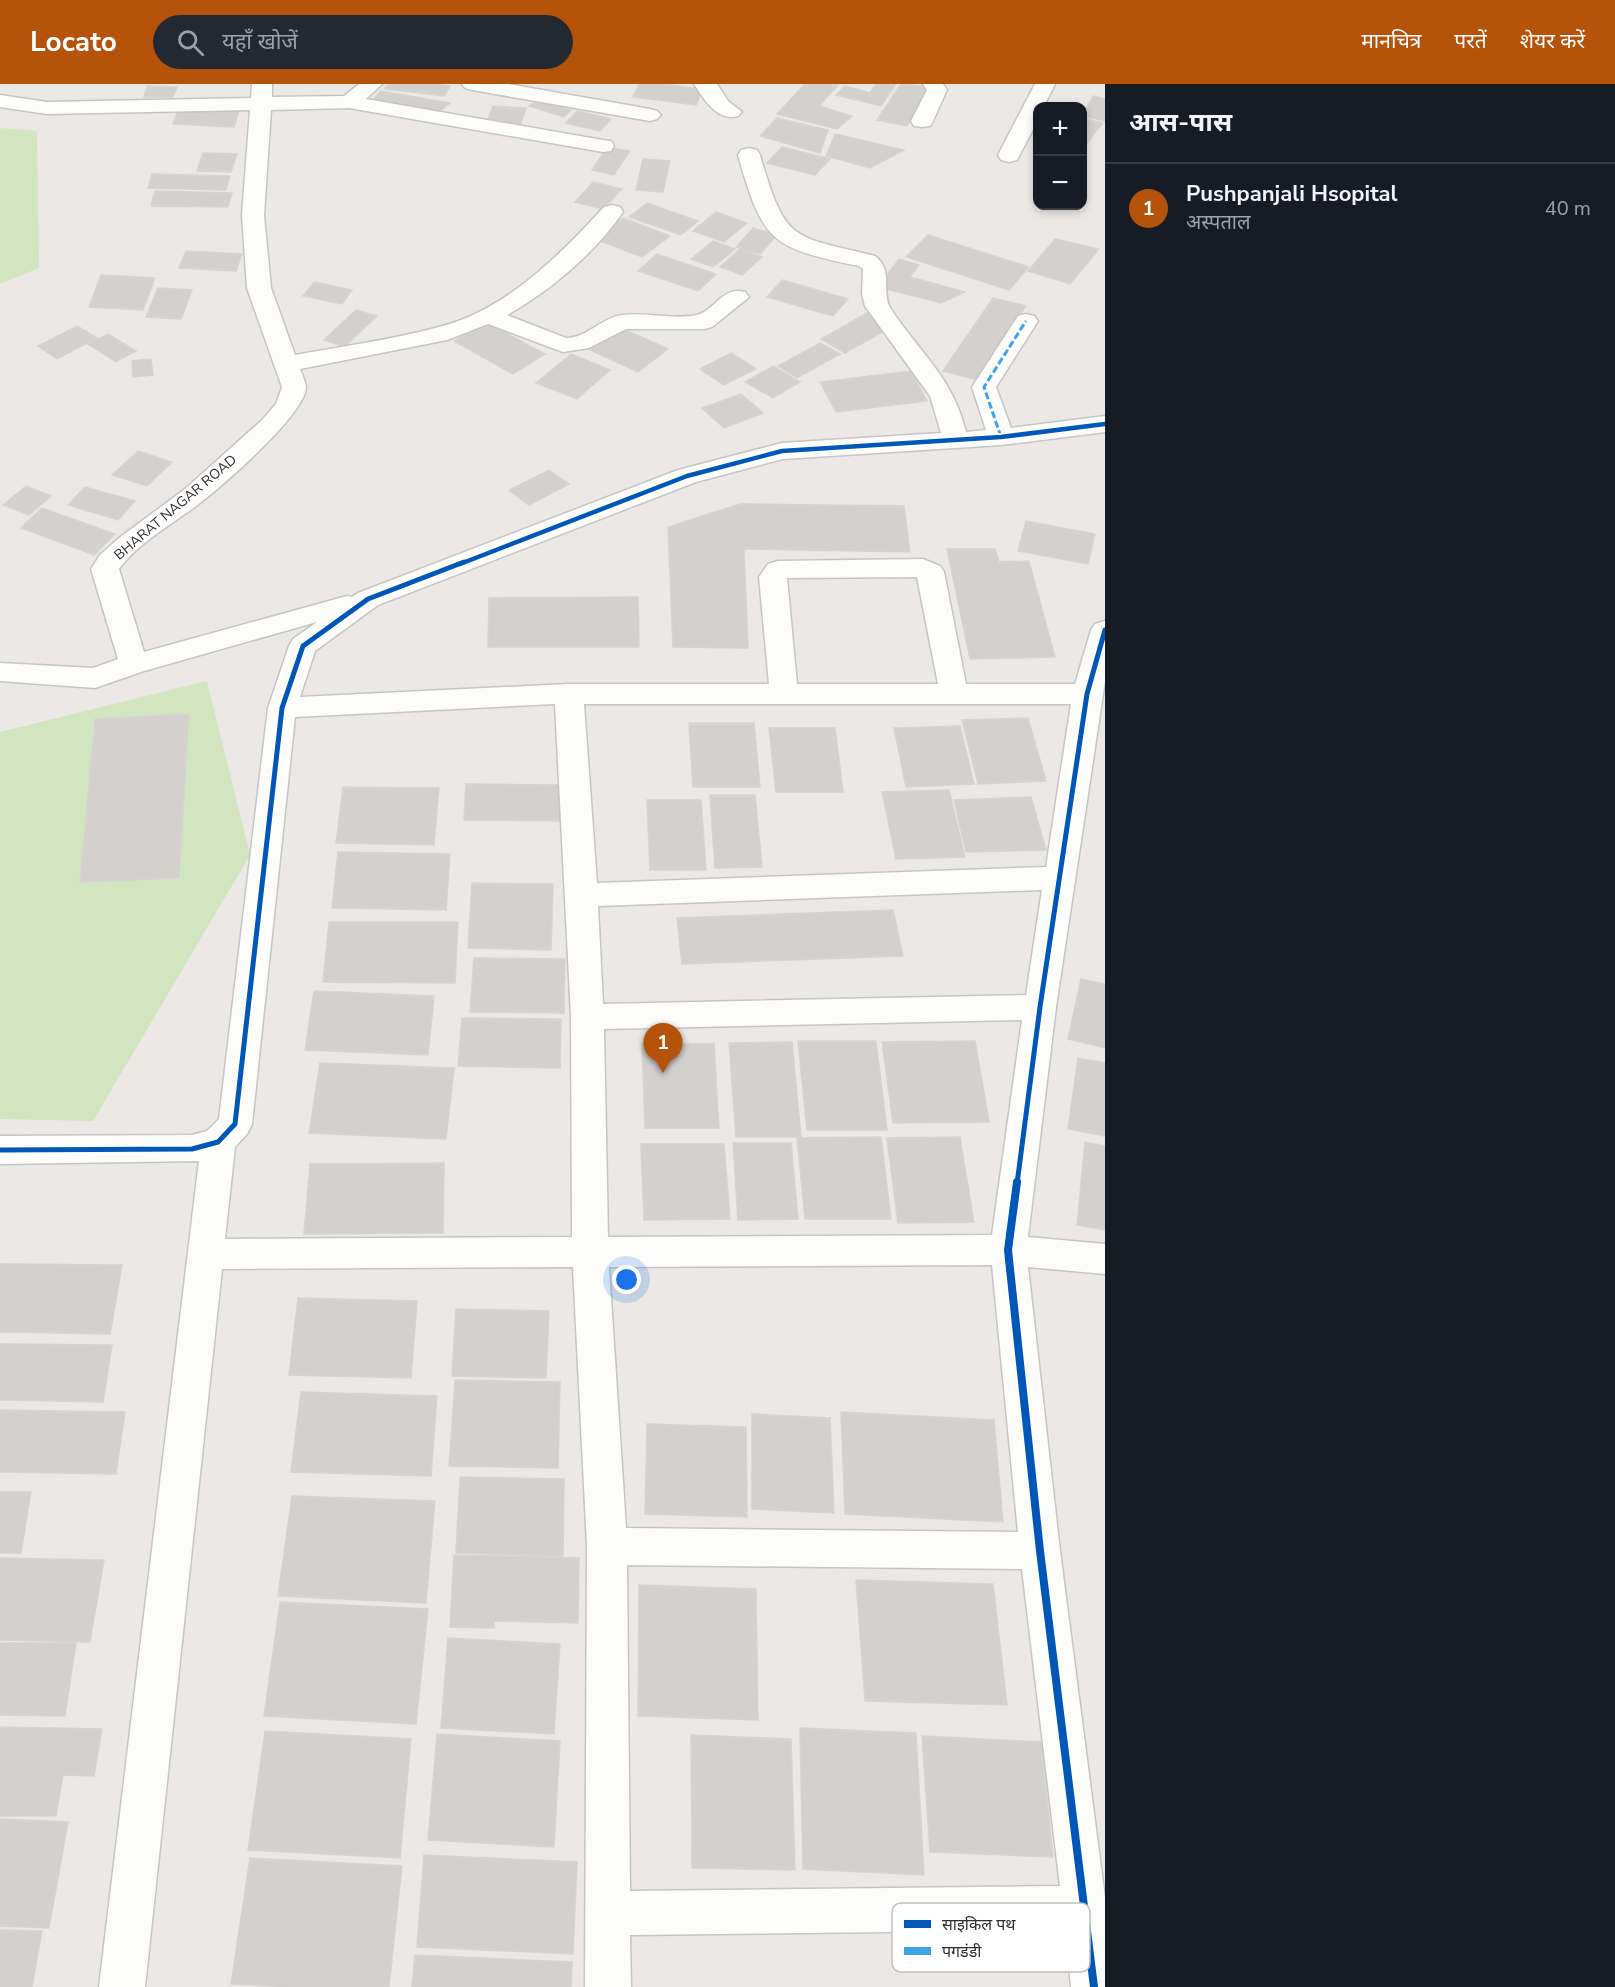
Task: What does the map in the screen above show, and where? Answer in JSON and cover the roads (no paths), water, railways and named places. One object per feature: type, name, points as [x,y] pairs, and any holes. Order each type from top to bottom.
[{"type":"street","points":[[47,108],[52,84]]},
{"type":"street","points":[[349,102],[372,84]]},
{"type":"street","points":[[472,84],[650,115]]},
{"type":"street","points":[[704,84],[711,90],[721,108],[731,112]]},
{"type":"street","points":[[922,121],[937,90],[933,84]]},
{"type":"street","points":[[1010,155],[1045,84]]},
{"type":"street","points":[[0,101],[47,108],[261,94],[349,102],[603,146]]},
{"type":"street","name":"BHARAT NAGAR ROAD","points":[[134,664],[105,570],[110,561],[128,544],[194,495],[271,425],[288,406],[294,387],[259,288],[253,215],[261,94]]},
{"type":"street","points":[[749,155],[760,191],[775,225],[791,240],[873,264],[876,269],[873,299],[920,361],[943,398],[955,440]]},
{"type":"street","points":[[287,364],[447,333],[488,316],[513,302],[568,260],[612,212]]},
{"type":"street","points":[[488,316],[563,345],[576,346],[589,342],[612,326],[623,322],[704,321],[737,297]]},
{"type":"street","points":[[1001,437],[984,387],[1026,321]]},
{"type":"street","points":[[0,672],[95,678],[134,664],[368,599],[677,480],[782,450],[1001,437],[1105,424]]},
{"type":"street","points":[[784,694],[773,577],[778,570],[923,568],[930,572],[954,694]]},
{"type":"street","points":[[0,1150],[192,1149],[218,1142],[235,1124],[282,708],[303,646],[368,599]]},
{"type":"street","points":[[1085,1903],[1040,1551],[1008,1250],[1058,878],[1087,694],[1105,630]]},
{"type":"street","points":[[282,708],[569,694],[1087,694]]},
{"type":"street","points":[[569,694],[587,1017],[590,1254],[608,1546],[608,1987]]},
{"type":"street","points":[[582,895],[1058,878]]},
{"type":"street","points":[[587,1017],[1040,1006]]},
{"type":"street","points":[[122,1987],[218,1142]]},
{"type":"street","points":[[204,1254],[590,1254],[1008,1250],[1105,1259]]},
{"type":"street","points":[[608,1546],[1040,1551]]},
{"type":"street","points":[[607,1913],[892,1910]]},
{"type":"street","points":[[1090,1948],[1094,1987]]},
{"type":"place","name":"Pushpanjali Hsopital","points":[[663,1073]]}]
